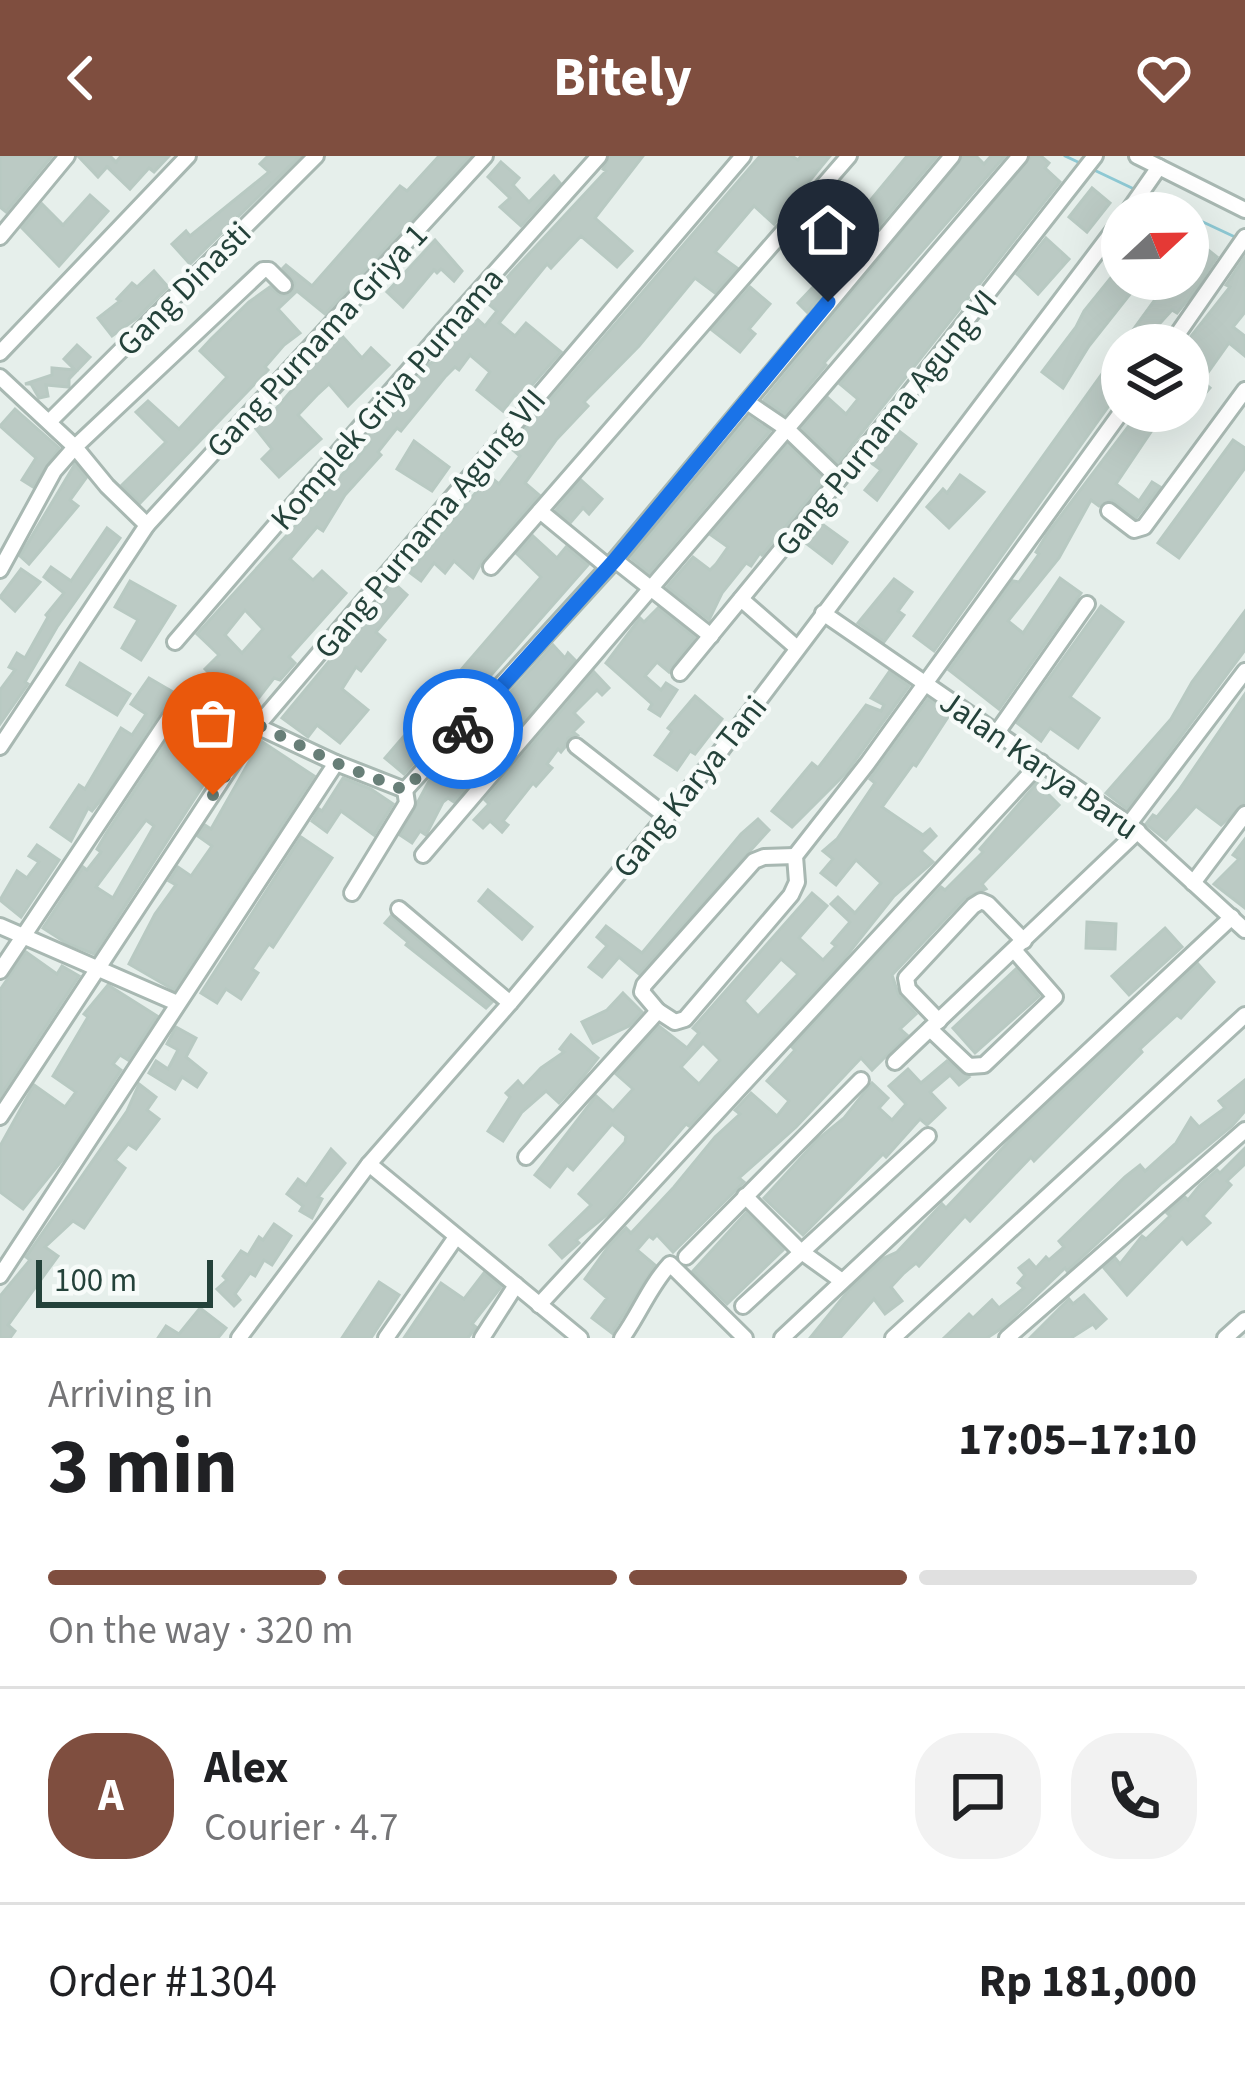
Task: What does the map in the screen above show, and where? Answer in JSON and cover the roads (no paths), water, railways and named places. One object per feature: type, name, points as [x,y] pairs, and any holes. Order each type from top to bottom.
[{"type":"street","points":[[0,236],[67,156]]},
{"type":"street","points":[[0,353],[188,156]]},
{"type":"street","name":"Gang Dinasti","points":[[50,421],[316,156]]},
{"type":"street","name":"Gang Purnama Griya 1","points":[[0,747],[147,525],[485,156]]},
{"type":"street","name":"Komplek Griya Purnama","points":[[176,642],[599,156]]},
{"type":"street","name":"Gang Purnama Agung VII","points":[[0,1118],[258,725],[743,156]]},
{"type":"street","points":[[491,567],[849,156]]},
{"type":"street","points":[[352,893],[406,803],[405,790],[612,564],[952,156]]},
{"type":"street","points":[[423,854],[1020,156]]},
{"type":"street","points":[[1141,157],[1156,170],[1245,210]]},
{"type":"street","name":"Gang Purnama Agung VI","points":[[680,673],[1091,162]]},
{"type":"street","name":"Gang Karya Tani","points":[[1142,192],[1156,170]]},
{"type":"street","points":[[1184,324],[1243,239]]},
{"type":"street","name":"Gang Karya Tani","points":[[239,1338],[369,1165],[667,817],[1101,246]]},
{"type":"street","points":[[0,570],[54,471],[74,447],[263,270],[284,285]]},
{"type":"street","points":[[0,377],[50,421],[147,525]]},
{"type":"street","points":[[1108,511],[1134,530],[1144,527],[1245,390]]},
{"type":"street","points":[[747,402],[787,429],[839,479]]},
{"type":"street","points":[[795,856],[764,856],[754,861],[644,985],[642,992],[658,1011],[675,1022],[685,1019],[791,895],[797,882],[795,856],[1107,432]]},
{"type":"street","points":[[540,511],[612,564],[653,587],[711,636]]},
{"type":"street","points":[[741,599],[797,648]]},
{"type":"street","points":[[998,731],[1087,604]]},
{"type":"street","name":"Jalan Karya Baru","points":[[823,613],[1133,827],[1245,930]]},
{"type":"street","points":[[895,1062],[1019,945],[1133,827],[1245,671]]},
{"type":"street","points":[[0,970],[184,694],[192,693],[336,763],[405,790]]},
{"type":"street","points":[[576,746],[667,817]]},
{"type":"street","points":[[539,1305],[1040,762]]},
{"type":"street","points":[[0,1276],[336,763]]},
{"type":"street","points":[[1193,883],[1245,814]]},
{"type":"street","points":[[981,901],[1019,945],[1054,997],[984,1065],[968,1066],[908,989],[906,978],[981,901]]},
{"type":"street","points":[[399,909],[510,1003]]},
{"type":"street","points":[[782,1338],[1232,917]]},
{"type":"street","points":[[0,926],[177,1003]]},
{"type":"street","points":[[526,1157],[658,1011]]},
{"type":"street","points":[[892,1338],[1245,1015]]},
{"type":"street","points":[[686,1257],[861,1080]]},
{"type":"street","points":[[1007,1338],[1245,1130]]},
{"type":"street","points":[[742,1306],[928,1136]]},
{"type":"street","points":[[369,1165],[580,1338]]},
{"type":"street","points":[[745,1196],[800,1250],[842,1281]]},
{"type":"street","points":[[386,1338],[456,1237]]},
{"type":"street","points":[[622,1338],[650,1286],[670,1264],[745,1338]]},
{"type":"street","points":[[482,1338],[516,1285]]},
{"type":"street","points":[[1225,1338],[1245,1319]]},
{"type":"waterway","points":[[1065,156],[1080,163]]},
{"type":"waterway","points":[[1094,170],[1134,189]]},
{"type":"waterway","points":[[1209,225],[1235,237]]}]
